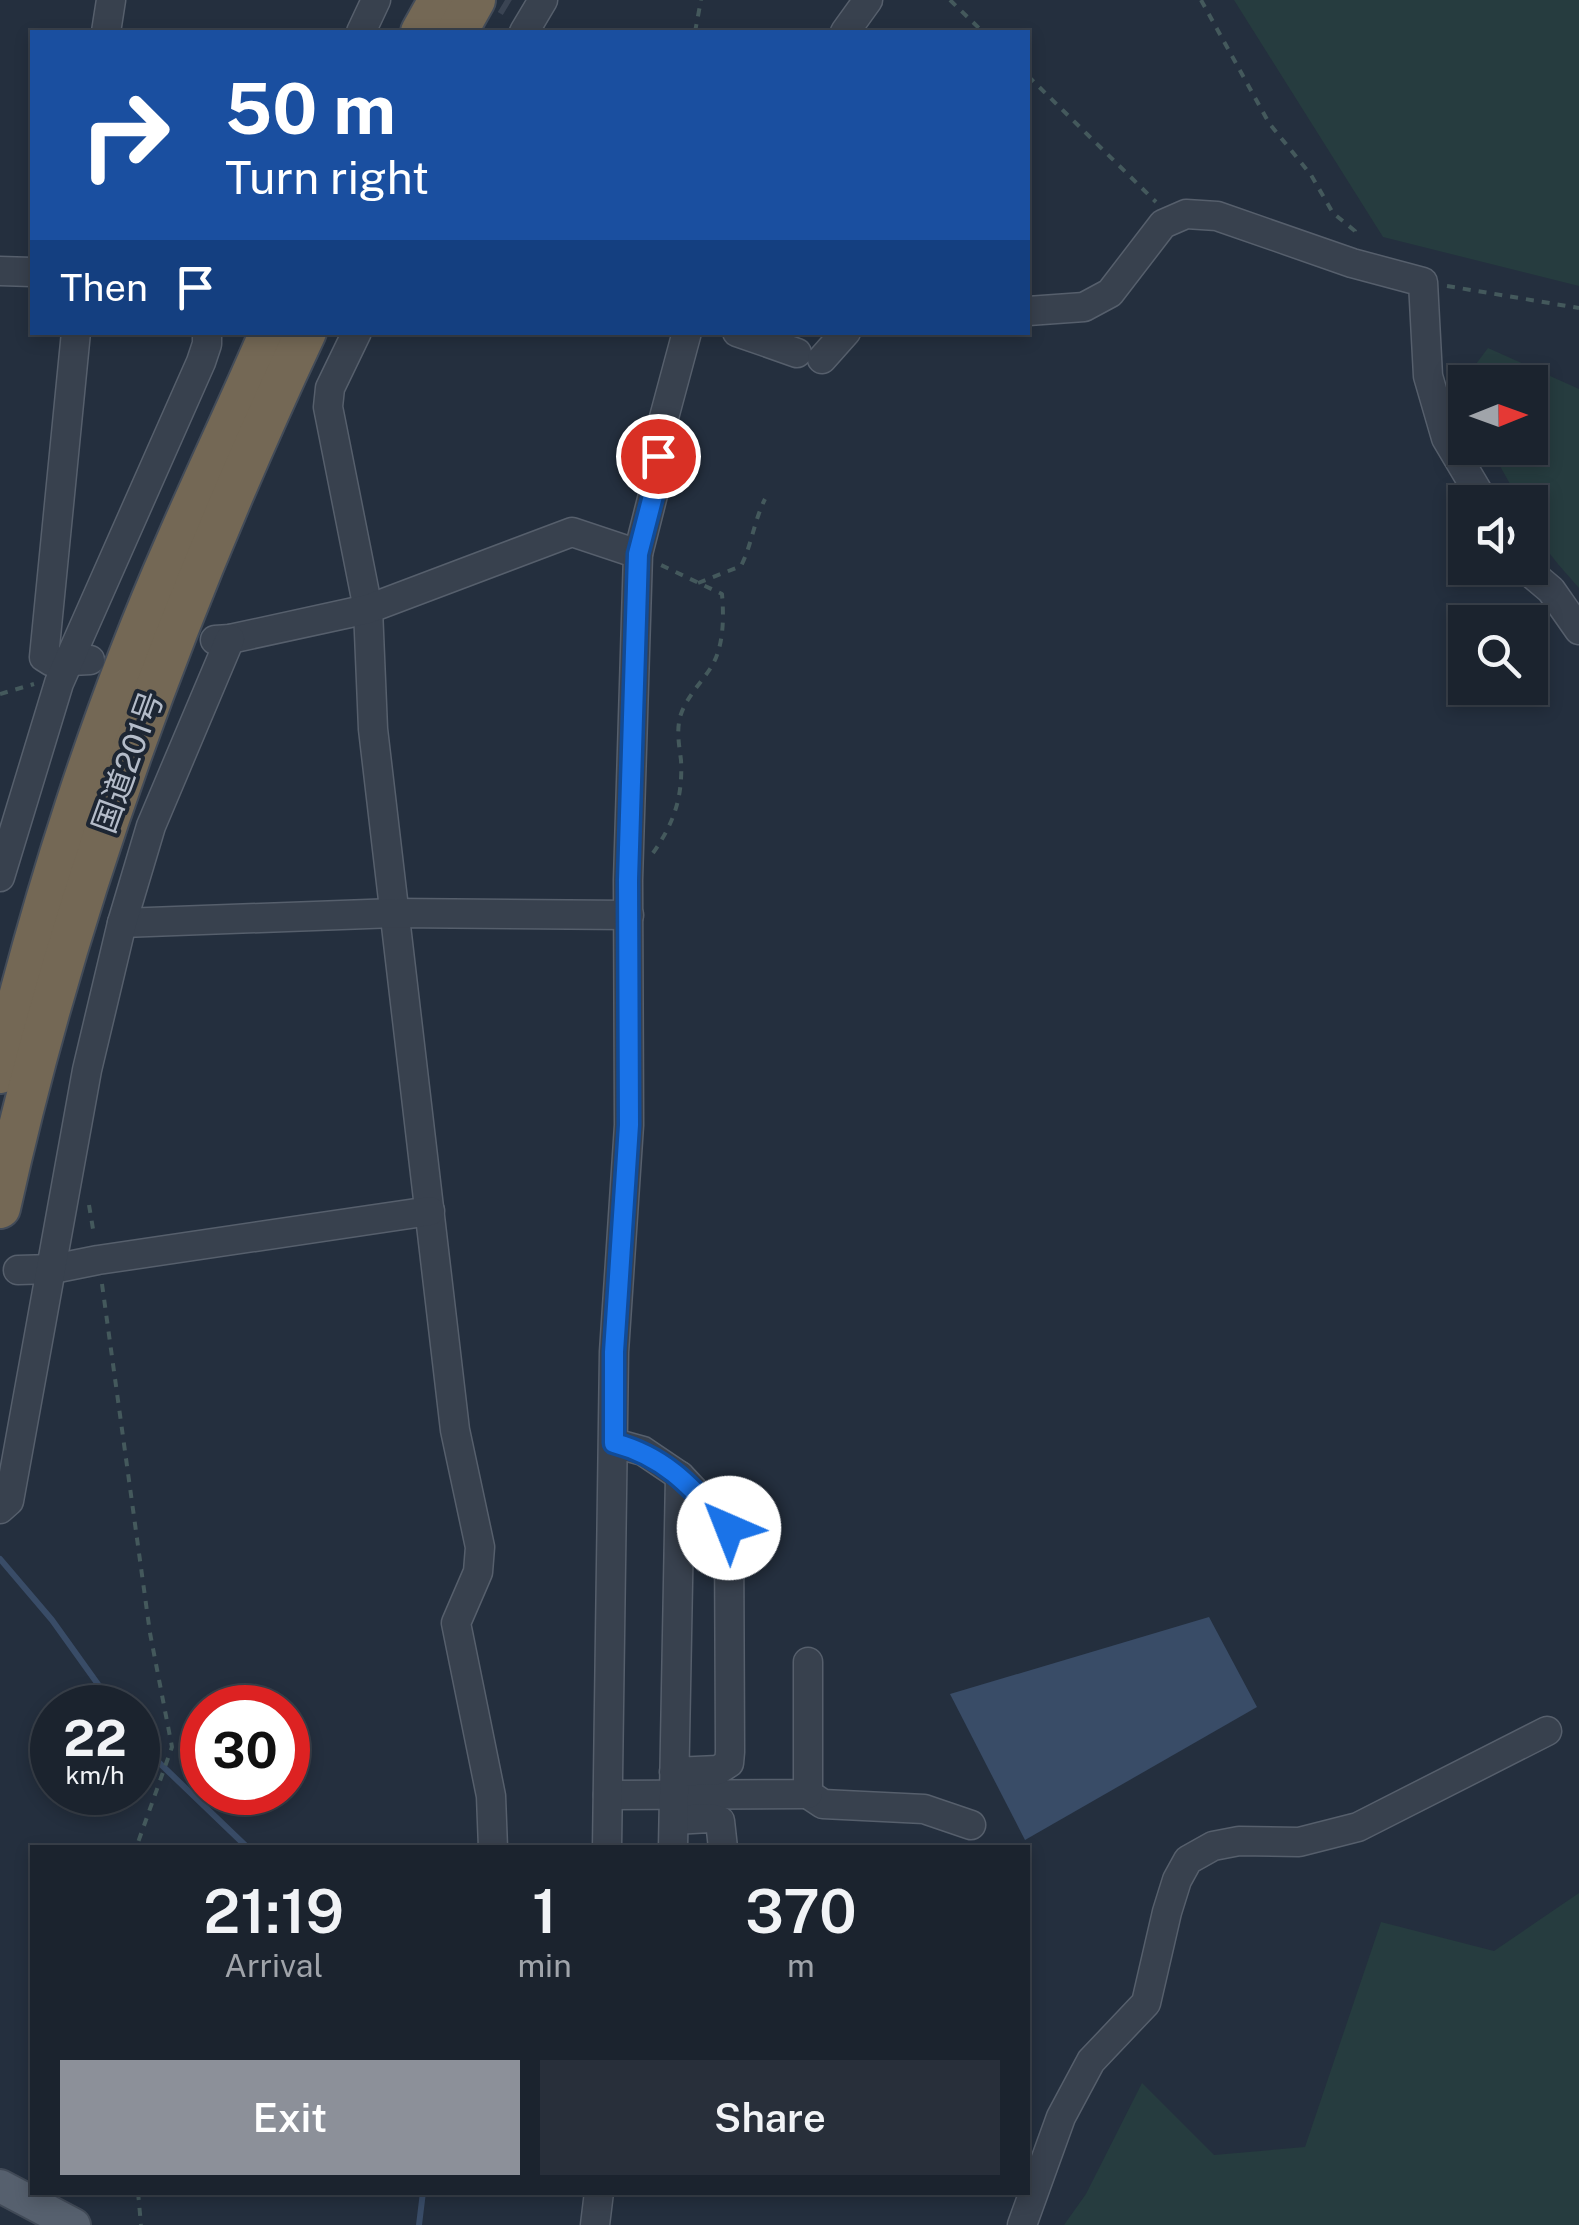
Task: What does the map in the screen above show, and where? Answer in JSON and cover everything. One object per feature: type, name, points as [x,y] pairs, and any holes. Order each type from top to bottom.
[{"type":"highway","points":[[422,30],[439,0]]},
{"type":"highway","points":[[463,30],[517,10]]},
{"type":"highway","name":"国道201号","points":[[0,1072],[54,877],[112,703],[173,549],[269,335]]},
{"type":"highway","name":"国道201号","points":[[0,1208],[48,1013],[90,869],[138,728],[207,557],[305,335]]},
{"type":"main road","points":[[0,2186],[74,2225]]},
{"type":"street","points":[[106,30],[110,0]]},
{"type":"street","points":[[362,30],[376,0]]},
{"type":"street","points":[[846,30],[868,0]]},
{"type":"street","points":[[1030,311],[1084,307],[1110,292],[1163,224],[1186,214],[1216,216],[1350,262],[1423,282],[1428,376],[1446,438],[1474,485]]},
{"type":"street","points":[[0,271],[30,272]]},
{"type":"street","points":[[72,669],[44,657],[76,335]]},
{"type":"street","points":[[0,878],[72,669],[201,362],[206,335]]},
{"type":"street","points":[[355,335],[330,388],[328,407],[368,608],[373,729],[455,1430],[480,1546],[478,1572],[456,1622],[491,1796],[493,1845]]},
{"type":"street","points":[[607,1845],[614,1352],[629,1125],[628,880],[638,554],[655,488],[662,425],[686,335]]},
{"type":"street","points":[[746,335],[810,356],[842,335]]},
{"type":"street","points":[[0,1509],[9,1501],[87,1070],[122,923],[150,826],[222,639],[368,608],[572,532],[638,554]]},
{"type":"street","points":[[1545,585],[1579,630]]},
{"type":"street","points":[[122,923],[395,913],[629,915]]},
{"type":"street","points":[[18,1270],[53,1269],[430,1212]]},
{"type":"street","points":[[614,1443],[643,1451],[680,1476],[729,1528],[729,1764],[674,1809]]},
{"type":"street","points":[[674,1809],[680,1476]]},
{"type":"street","points":[[808,1662],[808,1794]]},
{"type":"street","points":[[1022,2225],[1060,2117],[1091,2061],[1146,2003],[1167,1912],[1188,1860],[1213,1846],[1239,1841],[1299,1842],[1358,1827],[1546,1731]]},
{"type":"street","points":[[674,1809],[808,1794],[822,1804],[924,1809],[971,1825]]},
{"type":"street","points":[[608,1795],[720,1821],[723,1845]]},
{"type":"street","points":[[595,2225],[599,2195]]},
{"type":"path","points":[[695,30],[701,0]]},
{"type":"path","points":[[950,0],[981,30]]},
{"type":"path","points":[[1201,0],[1269,123],[1311,175],[1333,212],[1355,231],[1350,262]]},
{"type":"path","points":[[1030,78],[1173,219]]},
{"type":"path","points":[[1423,282],[1579,308]]},
{"type":"path","points":[[698,583],[741,566],[765,499]]},
{"type":"path","points":[[628,880],[663,838],[678,811],[682,781],[678,726],[682,709],[713,666],[721,640],[722,594],[638,554]]},
{"type":"path","points":[[0,694],[72,669]]},
{"type":"path","points":[[98,1260],[150,1633],[172,1748],[137,1845]]},
{"type":"path","points":[[138,2195],[141,2225]]},
{"type":"green space","points":[[1234,0],[1579,0],[1579,286],[1383,237]]},
{"type":"green space","points":[[1488,348],[1526,365],[1475,365]]},
{"type":"green space","points":[[1548,375],[1579,389],[1579,588],[1548,551],[1548,485],[1511,485],[1499,465],[1548,465]]},
{"type":"green space","points":[[1579,1893],[1579,2225],[1064,2225],[1086,2194],[1142,2083],[1214,2155],[1305,2147],[1381,1922],[1494,1951]]},
{"type":"water","points":[[1209,1617],[1257,1707],[1025,1840],[950,1694]]},
{"type":"waterway","points":[[0,1559],[52,1620],[99,1685]]},
{"type":"waterway","points":[[160,1764],[245,1845]]},
{"type":"waterway","points":[[419,2225],[423,2195]]},
{"type":"tunnel","points":[[505,0],[510,3]]},
{"type":"route","points":[[658,456],[655,488],[638,554],[628,880],[629,1125],[614,1352],[614,1443],[643,1451],[680,1476],[729,1528]]}]
